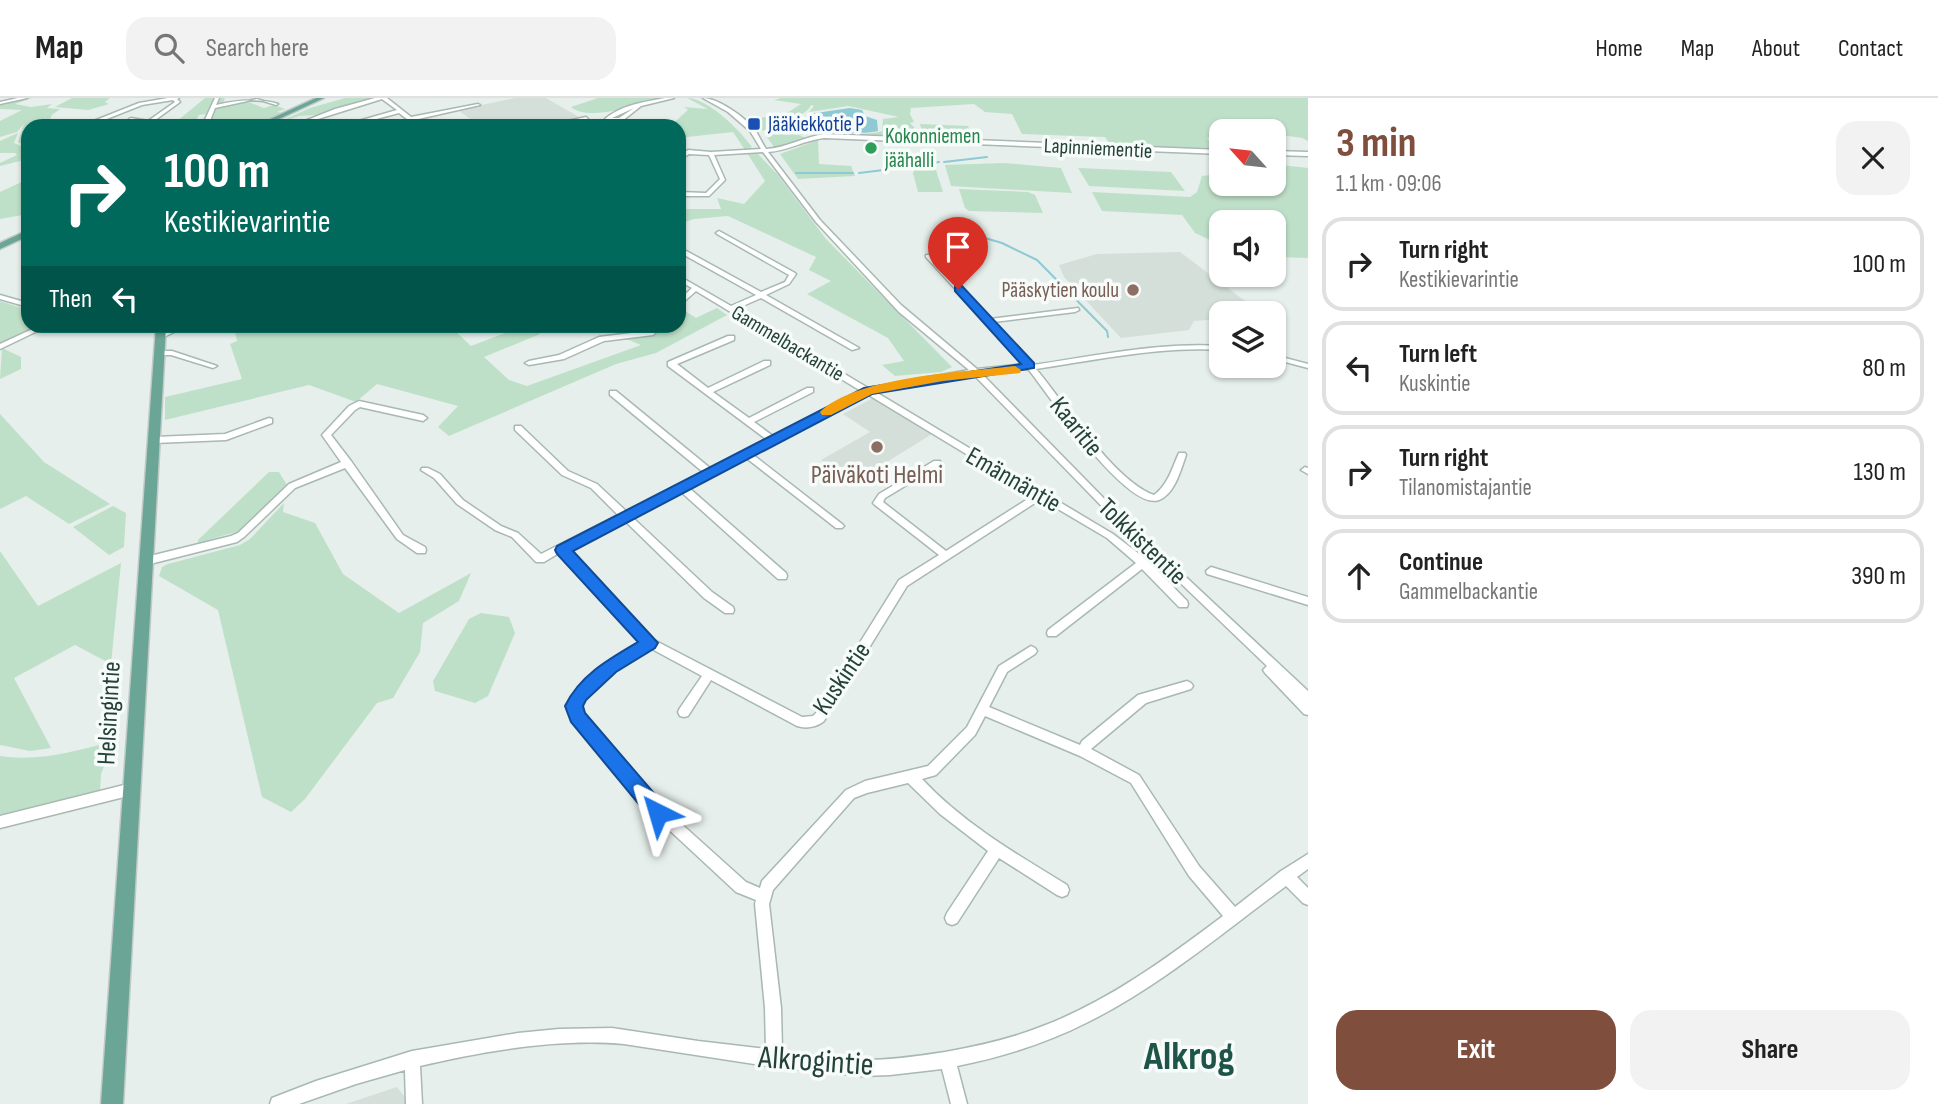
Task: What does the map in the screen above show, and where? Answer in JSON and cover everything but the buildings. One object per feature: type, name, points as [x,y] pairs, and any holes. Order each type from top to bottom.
[{"type":"main road","points":[[274,119],[321,98]]},
{"type":"main road","points":[[282,119],[329,98]]},
{"type":"main road","points":[[0,244],[21,234]]},
{"type":"main road","name":"Helsingintie","points":[[111,1104],[161,333]]},
{"type":"street","points":[[0,103],[25,98]]},
{"type":"street","points":[[99,119],[144,103],[175,98],[178,102],[174,107],[156,119]]},
{"type":"street","points":[[208,119],[218,98]]},
{"type":"street","points":[[213,107],[257,98],[276,104]]},
{"type":"street","points":[[313,119],[382,98],[411,119],[478,105]]},
{"type":"street","points":[[607,119],[617,112],[672,98]]},
{"type":"street","name":"Tolkkistentie","points":[[705,98],[721,106]]},
{"type":"street","name":"Tolkkistentie","points":[[712,98],[751,130],[818,221],[900,307],[973,374],[1308,698]]},
{"type":"street","points":[[133,99],[144,103]]},
{"type":"street","points":[[621,119],[639,106]]},
{"type":"street","points":[[370,119],[400,111]]},
{"type":"street","points":[[95,113],[106,116]]},
{"type":"street","points":[[581,119],[586,118]]},
{"type":"street","name":"Lapinniementie","points":[[686,153],[784,147],[824,136],[1209,151]]},
{"type":"street","points":[[686,194],[707,195],[723,180],[710,153]]},
{"type":"street","points":[[1286,153],[1308,154]]},
{"type":"street","points":[[719,233],[793,274],[788,283],[732,309]]},
{"type":"street","points":[[686,252],[855,348]]},
{"type":"street","points":[[928,256],[1030,366]]},
{"type":"street","name":"Gammelbackantie","points":[[686,282],[869,390],[1177,347],[1209,348]]},
{"type":"street","points":[[686,297],[696,288]]},
{"type":"street","points":[[0,297],[21,303]]},
{"type":"street","points":[[988,321],[1075,310]]},
{"type":"street","points":[[0,347],[29,333]]},
{"type":"street","points":[[528,363],[561,357],[602,339],[650,333]]},
{"type":"street","points":[[732,338],[671,364],[773,440]]},
{"type":"street","points":[[160,353],[213,366]]},
{"type":"street","points":[[1286,360],[1308,366]]},
{"type":"street","points":[[708,391],[767,363]]},
{"type":"street","name":"Kaaritie","points":[[1030,366],[1100,456],[1144,496],[1157,498],[1163,494],[1182,455]]},
{"type":"street","points":[[748,422],[810,390]]},
{"type":"street","points":[[425,470],[437,476],[460,502],[498,528],[515,535],[536,557],[547,557],[869,390]]},
{"type":"street","name":"Emännäntie","points":[[869,390],[1110,536],[1143,563],[1183,604]]},
{"type":"street","points":[[613,393],[710,473]]},
{"type":"street","points":[[421,550],[400,537],[326,435],[352,408],[366,404],[423,418]]},
{"type":"street","points":[[155,440],[226,437],[269,421]]},
{"type":"street","points":[[518,428],[565,472],[594,486],[708,595],[729,610]]},
{"type":"street","points":[[747,454],[839,526]]},
{"type":"street","points":[[146,561],[234,539],[292,486],[348,463]]},
{"type":"street","points":[[937,463],[882,496],[878,503],[945,555]]},
{"type":"street","points":[[682,487],[782,576]]},
{"type":"street","name":"Kuskintie","points":[[562,550],[650,643],[800,722],[815,721],[903,583],[1041,495]]},
{"type":"street","points":[[1052,633],[1143,563]]},
{"type":"street","points":[[1211,571],[1308,601]]},
{"type":"street","name":"Tolkkistentie","points":[[1233,628],[1308,710]]},
{"type":"street","points":[[650,643],[610,667],[579,695],[574,706],[577,717],[658,813]]},
{"type":"street","points":[[774,1059],[763,896],[767,886],[850,794],[865,787],[911,778],[932,771],[939,765],[964,741],[984,710],[1003,669],[1031,651]]},
{"type":"street","points":[[684,712],[709,674]]},
{"type":"street","points":[[1084,752],[1086,745],[1142,699],[1187,686]]},
{"type":"street","points":[[984,710],[1084,752],[1135,779],[1194,871],[1233,916]]},
{"type":"street","points":[[911,778],[927,796],[997,849],[1062,890]]},
{"type":"street","points":[[0,822],[132,789]]},
{"type":"street","points":[[671,823],[741,887],[763,896]]},
{"type":"street","points":[[952,918],[997,849]]},
{"type":"street","name":"Alkrogintie","points":[[278,1104],[308,1091],[412,1059],[500,1044],[602,1035],[774,1059],[868,1068],[947,1059],[1046,1033],[1105,1005],[1168,965],[1308,861]]},
{"type":"street","points":[[1286,876],[1308,898]]},
{"type":"street","points":[[412,1059],[414,1104]]},
{"type":"street","points":[[947,1059],[959,1104]]},
{"type":"shaded area","points":[[515,98],[546,98],[579,117],[470,119],[458,110]]},
{"type":"shaded area","name":"Pääskytien koulu","points":[[1180,252],[1209,274],[1209,287],[1226,287],[1245,301],[1209,301],[1209,320],[1194,321],[1189,330],[1121,338],[1064,277],[1059,265],[1097,254]]},
{"type":"shaded area","name":"Päiväkoti Helmi","points":[[873,398],[932,434],[853,483],[821,460],[870,432],[843,414]]},
{"type":"shaded area","points":[[397,1087],[410,1104],[346,1104]]},
{"type":"green space","points":[[32,98],[15,104],[31,107],[52,104],[47,108],[60,109],[50,119],[21,119],[21,127],[17,132],[0,137],[0,121],[22,110],[0,109],[0,105]]},
{"type":"green space","points":[[72,98],[110,98],[105,102],[109,104],[88,110],[55,107]]},
{"type":"green space","points":[[205,98],[214,98],[206,114],[199,115],[197,119],[180,119]]},
{"type":"green space","points":[[220,98],[225,98],[223,103],[229,105],[246,101],[264,108],[274,105],[285,109],[277,112],[283,113],[269,119],[212,119],[213,110]]},
{"type":"green space","points":[[345,98],[373,98],[317,115],[286,119],[310,108]]},
{"type":"green space","points":[[598,98],[663,98],[602,113],[579,111],[571,107]]},
{"type":"green space","points":[[687,98],[695,99],[713,109],[752,147],[745,150],[733,132],[686,138],[686,119],[678,119],[688,110],[684,107],[708,109]]},
{"type":"green space","points":[[1308,98],[1308,141],[1286,136],[1286,119],[1209,119],[1209,148],[1111,146],[1105,137],[1022,134],[1012,114],[985,112],[974,104],[911,108],[910,114],[914,122],[910,123],[915,128],[901,132],[917,131],[919,138],[810,133],[799,135],[806,138],[774,147],[764,133],[783,125],[813,132],[861,134],[882,131],[883,119],[899,117],[848,106],[809,112],[814,106],[811,105],[800,115],[783,119],[782,122],[770,121],[777,125],[763,131],[750,120],[787,113],[801,104],[774,100]]},
{"type":"green space","points":[[920,124],[968,126],[973,140],[926,138],[948,137],[923,135]]},
{"type":"green space","points":[[18,133],[14,143],[21,146],[21,161],[0,166],[0,163],[17,155],[0,153],[0,141]]},
{"type":"green space","points":[[818,140],[819,164],[851,166],[855,176],[798,179],[780,154]]},
{"type":"green space","points":[[747,153],[758,154],[778,175],[826,239],[952,367],[941,372],[895,376],[882,365],[904,361],[888,338],[807,294],[831,281],[809,270],[816,257],[728,216],[686,222],[686,209],[721,209],[717,198],[744,204],[765,181]]},
{"type":"green space","points":[[1004,163],[1061,168],[1072,193],[951,186],[945,165]]},
{"type":"green space","points":[[1286,166],[1308,168],[1308,258],[1286,257],[1286,210],[1209,210],[1209,239],[1195,233],[1182,215],[1102,211],[1092,192],[1190,197],[1197,192],[1202,176],[1209,175],[1209,196],[1286,196]]},
{"type":"green space","points":[[1078,168],[1171,172],[1185,191],[1089,186]]},
{"type":"green space","points":[[915,170],[936,170],[943,192],[918,192],[913,173]]},
{"type":"green space","points":[[21,182],[21,215],[0,219],[0,192]]},
{"type":"green space","points":[[959,189],[1028,192],[1035,195],[1043,213],[969,211],[965,208]]},
{"type":"green space","points":[[0,301],[21,308],[22,333],[0,344]]},
{"type":"green space","points":[[717,308],[727,315],[656,353],[616,364],[449,436],[438,427],[458,406],[377,384],[356,402],[309,385],[165,420],[165,397],[242,379],[230,344],[237,341],[235,333],[457,333],[471,346],[505,333],[539,333],[484,357],[509,380],[527,386],[641,345],[624,338],[648,336],[652,333],[686,333],[686,312],[696,318]]},
{"type":"green space","points":[[2,348],[21,357],[21,369],[0,379]]},
{"type":"green space","points":[[0,414],[44,462],[110,504],[69,524],[26,496],[0,509]]},
{"type":"green space","points":[[269,472],[279,472],[287,485],[239,531],[198,543],[198,540]]},
{"type":"green space","points":[[284,503],[283,512],[315,523],[343,574],[399,613],[471,573],[459,601],[423,623],[420,652],[393,698],[377,703],[305,799],[291,812],[262,797],[218,610],[159,576],[162,567],[168,564],[240,545],[250,539]]},
{"type":"green space","points":[[113,506],[126,513],[124,547],[109,555],[73,527]]},
{"type":"green space","points":[[0,551],[38,606],[121,563],[111,664],[75,645],[14,678],[51,748],[30,751],[0,745]]},
{"type":"green space","points":[[481,613],[509,617],[515,633],[488,696],[475,703],[435,691],[433,681],[469,619]]},
{"type":"green space","points":[[114,741],[101,774],[100,793],[0,818],[0,756],[44,757]]},
{"type":"water","points":[[850,108],[862,110],[865,116],[877,120],[878,131],[836,132],[797,124],[809,114]]},
{"type":"waterway","points":[[944,162],[987,157]]},
{"type":"waterway","points":[[913,166],[939,162]]},
{"type":"waterway","points":[[859,173],[908,167]]},
{"type":"waterway","points":[[796,173],[853,173]]},
{"type":"waterway","points":[[961,220],[978,236],[1002,243],[1037,260],[1107,331],[1108,337]]},
{"type":"slow traffic","points":[[827,412],[869,390],[1015,370]]},
{"type":"place","name":"Jääkiekkotie P","points":[[754,124]]},
{"type":"place","name":"Kokonniemen jäähalli","points":[[871,148]]},
{"type":"place","name":"Pääskytien koulu","points":[[1133,290]]},
{"type":"place","name":"Päiväkoti Helmi","points":[[877,447]]},
{"type":"district","name":"Alkrog","points":[[1189,1055]]},
{"type":"route","points":[[658,813],[577,717],[574,706],[579,695],[610,667],[650,643],[562,550],[869,390],[942,378],[971,377],[1025,369],[1030,366],[958,289]]}]
